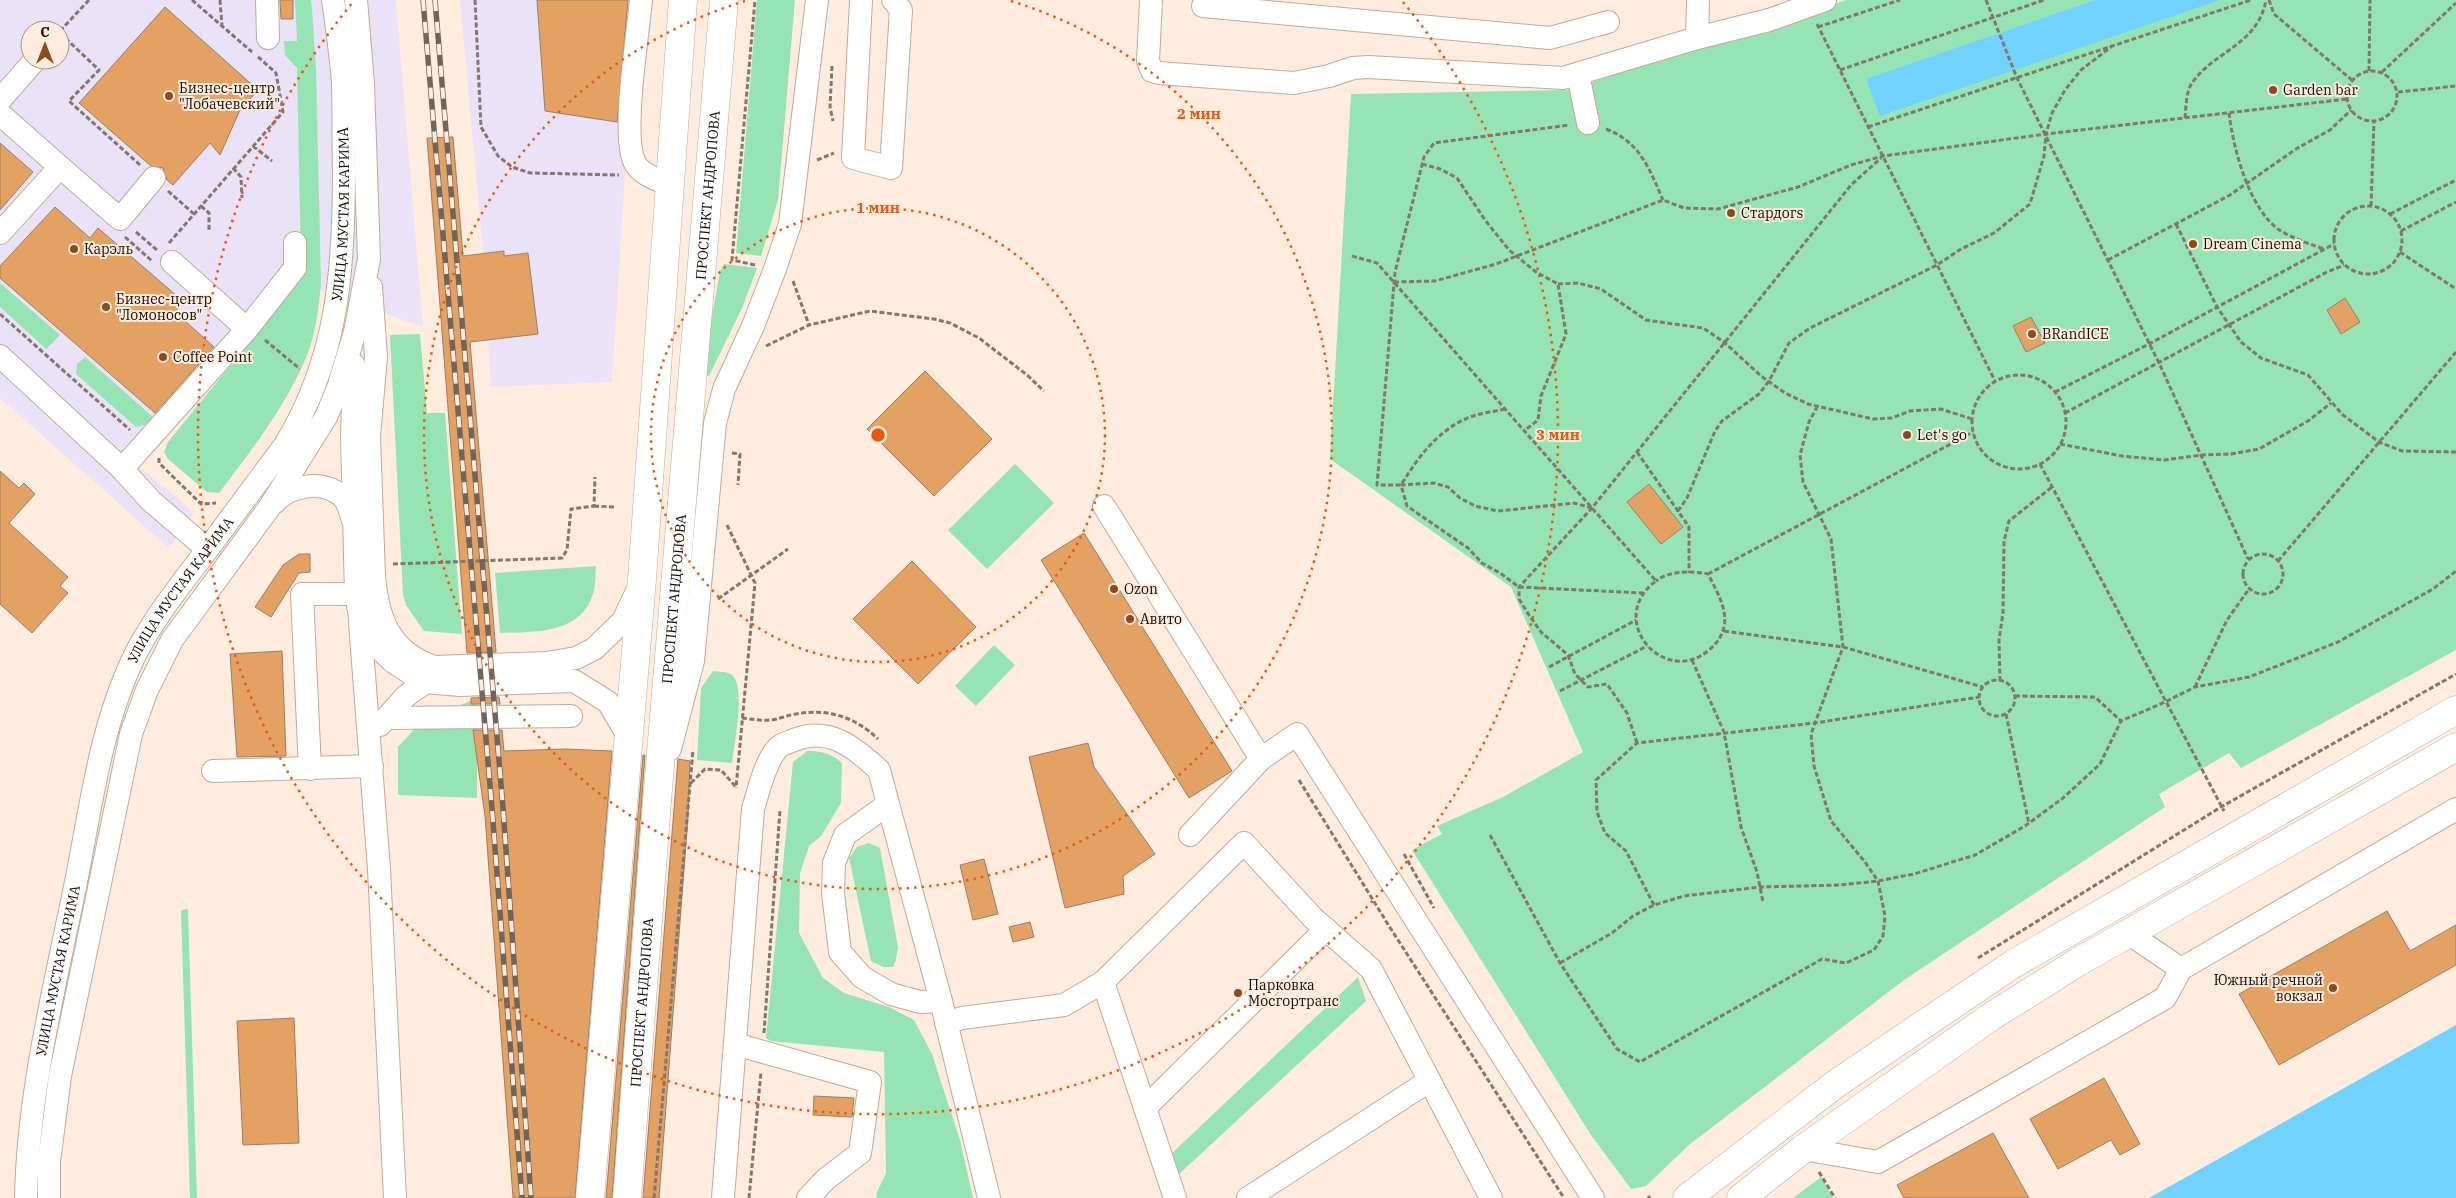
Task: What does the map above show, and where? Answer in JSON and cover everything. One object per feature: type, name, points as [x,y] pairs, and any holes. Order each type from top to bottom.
[{"type":"main road","points":[[590,1198],[630,739],[683,0]]},
{"type":"main road","name":"ПРОСПЕКТ АНДРОПОВА","points":[[627,1198],[657,801],[724,0]]},
{"type":"main road","points":[[1688,1198],[1837,1083],[2013,964],[2456,710]]},
{"type":"main road","points":[[1741,1198],[1803,1149],[1992,1016],[2128,933],[2456,747]]},
{"type":"street","points":[[267,0],[268,38]]},
{"type":"street","name":"УЛИЦА МУСТАЯ КАРИМА","points":[[26,1198],[26,1161],[39,1072],[96,777],[108,727],[124,681],[142,644],[173,594],[285,445],[301,419],[328,345],[337,308],[344,238],[342,82],[333,0]]},
{"type":"street","name":"УЛИЦА МУСТАЯ КАРИМА","points":[[355,332],[369,259],[363,84],[356,0]]},
{"type":"street","points":[[641,0],[628,134],[635,165],[650,176],[670,185]]},
{"type":"street","points":[[657,801],[693,661],[715,422],[724,389],[753,326],[790,224],[796,184],[800,127],[811,60],[817,0]]},
{"type":"street","points":[[861,0],[853,158],[891,168],[901,10],[893,0]]},
{"type":"street","points":[[1151,0],[1148,61],[1152,70],[1160,73],[1294,83],[1329,76],[1353,68],[1368,67],[1563,78],[1697,38],[1769,20],[1817,3]]},
{"type":"street","points":[[1697,38],[1698,0]]},
{"type":"street","points":[[1203,6],[1550,38],[1608,22]]},
{"type":"street","points":[[0,100],[26,70]]},
{"type":"street","points":[[1578,74],[1588,123]]},
{"type":"street","points":[[0,114],[60,167],[122,228],[154,178]]},
{"type":"street","points":[[0,233],[60,167]]},
{"type":"street","points":[[344,238],[355,332],[342,406],[354,524],[356,594],[360,617],[370,735],[396,1198]]},
{"type":"street","points":[[122,469],[247,329],[295,268],[295,243]]},
{"type":"street","points":[[369,259],[376,357],[369,436],[374,576],[376,598],[382,617],[402,651],[419,662],[434,667],[547,663],[576,658],[594,649],[623,621],[642,579]]},
{"type":"street","points":[[162,262],[247,329]]},
{"type":"street","points":[[0,356],[122,469],[159,490],[211,544]]},
{"type":"street","points":[[301,419],[317,409],[342,406],[362,419],[369,436]]},
{"type":"street","name":"УЛИЦА МУСТАЯ КАРИМА","points":[[49,1198],[49,1162],[60,1076],[131,734],[147,690],[172,640],[269,508],[326,417],[342,406]]},
{"type":"street","points":[[269,508],[279,497],[292,490],[306,486],[324,488],[336,492],[349,505],[354,524]]},
{"type":"street","points":[[1104,506],[1261,759]]},
{"type":"street","points":[[310,769],[302,594],[356,594]]},
{"type":"street","points":[[360,617],[375,644],[392,662],[424,682],[460,685],[539,680],[574,681],[608,702],[630,739]]},
{"type":"street","points":[[370,735],[406,696],[424,682],[442,672],[461,666]]},
{"type":"street","points":[[387,718],[571,716]]},
{"type":"street","points":[[724,1198],[753,809],[763,774],[780,746],[808,735],[829,736],[859,751],[879,770],[946,1023],[989,1198]]},
{"type":"street","points":[[1190,835],[1261,759],[1288,741],[1592,1197]]},
{"type":"street","points":[[213,771],[372,766]]},
{"type":"street","points":[[887,805],[845,835],[834,864],[833,892],[840,952],[862,977],[891,994],[920,1002],[940,1001]]},
{"type":"street","points":[[1803,1149],[1878,1162],[2165,998],[2181,969],[2456,810]]},
{"type":"street","points":[[946,1023],[962,1018],[1064,1005],[1103,982],[1244,843],[1326,929],[1371,969],[1428,1081],[1492,1198]]},
{"type":"street","points":[[1145,1108],[1326,929]]},
{"type":"street","points":[[2128,933],[2181,969]]},
{"type":"street","points":[[1103,982],[1175,1198]]},
{"type":"street","points":[[736,1044],[870,1082],[860,1153],[826,1178],[808,1198]]},
{"type":"street","points":[[1248,1198],[1428,1081]]},
{"type":"path","points":[[70,21],[89,0]]},
{"type":"path","points":[[122,228],[160,253],[283,112],[276,73],[192,0]]},
{"type":"path","points":[[220,0],[222,26]]},
{"type":"path","points":[[475,0],[481,127],[498,156],[512,166],[530,173],[625,175]]},
{"type":"path","points":[[755,0],[732,260],[775,269]]},
{"type":"path","points":[[1818,27],[1900,0]]},
{"type":"path","points":[[1986,0],[2017,78],[2158,362],[2248,559]]},
{"type":"path","points":[[1840,70],[2044,0]]},
{"type":"path","points":[[1868,127],[2251,0]]},
{"type":"path","points":[[2268,0],[2274,14],[2353,81]]},
{"type":"path","points":[[2185,118],[2192,84],[2251,31],[2264,15],[2268,0]]},
{"type":"path","points":[[2369,71],[2370,0]]},
{"type":"path","points":[[1817,3],[1818,27],[1995,381]]},
{"type":"path","points":[[2382,72],[2456,3]]},
{"type":"path","points":[[70,42],[99,70],[69,102],[194,214]]},
{"type":"path","points":[[1678,511],[1687,498],[1710,442],[1722,421],[1759,394],[1769,381],[1789,343],[1810,328],[1937,265],[1961,249],[1994,233],[2030,204],[2044,156],[2046,134],[2052,113],[2065,90],[2081,70],[2111,47]]},
{"type":"path","points":[[2369,71],[2382,72],[2394,82],[2398,92],[2397,103],[2392,112],[2381,120],[2369,121],[2357,116],[2351,110],[2347,99],[2347,93],[2353,81],[2358,75],[2369,71]]},
{"type":"path","points":[[2398,92],[2456,86]]},
{"type":"path","points":[[1394,282],[1435,281],[1518,256],[1663,200],[1684,208],[1718,209],[1798,187],[1851,165],[1883,156],[2046,134],[2347,99]]},
{"type":"path","points":[[2108,260],[2230,195],[2330,130],[2351,110]]},
{"type":"path","points":[[2229,112],[2241,173],[2267,219],[2280,230],[2324,249]]},
{"type":"path","points":[[2371,206],[2374,121]]},
{"type":"path","points":[[1592,508],[1574,503],[1498,511],[1475,506],[1460,498],[1448,487],[1434,483],[1377,485],[1394,282],[1424,157],[1434,143],[1588,123],[1609,130],[1630,142],[1650,169],[1663,200]]},
{"type":"path","points":[[253,146],[272,161]]},
{"type":"path","points":[[1637,743],[1627,713],[1607,684],[1588,687],[1581,681],[1575,674],[1568,655],[1537,627],[1520,599],[1519,587],[1592,508],[1851,184],[1883,156]]},
{"type":"path","points":[[1422,164],[1440,169],[1457,178],[1498,238],[1509,250],[1536,272],[1558,284],[1578,283],[1601,289],[1646,320],[1703,328],[1724,342],[1785,393],[1817,407],[1873,419],[1892,418],[1910,410],[1941,409],[1948,409],[1972,419]]},
{"type":"path","points":[[233,168],[241,177],[242,198]]},
{"type":"path","points":[[2390,214],[2456,180]]},
{"type":"path","points":[[2401,231],[2456,202]]},
{"type":"path","points":[[201,206],[209,213],[210,232]]},
{"type":"path","points":[[2371,206],[2390,214],[2401,231],[2400,252],[2394,262],[2386,269],[2364,274],[2344,265],[2339,259],[2334,244],[2334,232],[2339,221],[2353,209],[2371,206]]},
{"type":"path","points":[[2176,224],[2217,307],[2241,342],[2261,358],[2308,375],[2331,403],[2362,431],[2379,442],[2402,451],[2456,452]]},
{"type":"path","points":[[122,228],[162,262]]},
{"type":"path","points":[[2055,392],[2334,244]]},
{"type":"path","points":[[2400,252],[2456,288]]},
{"type":"path","points":[[1352,256],[1377,263],[1656,581]]},
{"type":"path","points":[[2065,413],[2228,324],[2344,265]]},
{"type":"path","points":[[1524,431],[1538,420],[1541,396],[1566,334],[1558,284]]},
{"type":"path","points":[[763,347],[809,325],[870,311],[934,319],[950,323],[979,338],[1027,374],[1044,391]]},
{"type":"path","points":[[0,314],[126,429],[136,433]]},
{"type":"path","points":[[247,329],[257,334],[301,370]]},
{"type":"path","points":[[2278,561],[2456,352]]},
{"type":"path","points":[[2010,376],[2027,376],[2042,381],[2055,392],[2065,413],[2065,429],[2060,444],[2040,464],[2024,468],[2007,467],[1991,460],[1979,448],[1973,432],[1972,419],[1975,404],[1983,391],[1995,381],[2010,376]]},
{"type":"path","points":[[2060,444],[2122,456],[2164,460],[2202,455],[2231,454],[2259,449],[2308,421],[2331,403]]},
{"type":"path","points":[[1490,835],[1560,963],[1617,1049],[1640,1062],[1822,960],[1846,963],[1874,950],[1883,936],[1885,916],[1878,882],[1865,862],[1831,822],[1814,766],[1811,734],[1844,647],[1831,539],[1803,482],[1800,455],[1807,427],[1817,407]]},
{"type":"path","points":[[1505,409],[1464,419],[1441,433],[1414,464],[1402,485],[1407,506],[1468,548],[1482,563],[1519,587],[1643,593]]},
{"type":"path","points":[[1708,574],[1725,612],[1724,630],[1719,642],[1700,658],[1680,662],[1651,652],[1640,635],[1636,620],[1638,603],[1643,593],[1662,576],[1680,572],[1708,574],[1973,432]]},
{"type":"path","points":[[158,451],[159,463],[201,504],[222,502]]},
{"type":"path","points":[[1637,452],[1689,527],[1688,573]]},
{"type":"path","points":[[738,485],[740,454]]},
{"type":"path","points":[[2040,464],[2224,811]]},
{"type":"path","points":[[594,506],[595,477]]},
{"type":"path","points":[[2000,681],[1999,640],[2003,613],[2004,541],[2010,521],[2052,487]]},
{"type":"path","points":[[388,564],[562,558],[567,550],[571,509],[594,506],[614,507]]},
{"type":"path","points":[[716,601],[788,549]]},
{"type":"path","points":[[2263,554],[2278,561],[2283,573],[2282,580],[2274,591],[2261,594],[2249,589],[2242,578],[2244,564],[2248,559],[2263,554]]},
{"type":"path","points":[[1560,963],[1612,933],[1633,916],[1654,905],[1684,896],[1760,886],[1839,885],[1878,882],[1914,874],[1974,855],[2029,824],[2063,798],[2100,764],[2120,721],[2165,702],[2194,687],[2249,677],[2338,642],[2433,589],[2456,571]]},
{"type":"path","points":[[2194,687],[2227,620],[2249,589]]},
{"type":"path","points":[[1548,666],[1636,620]]},
{"type":"path","points":[[1724,630],[1844,647],[1983,687]]},
{"type":"path","points":[[1560,691],[1647,646]]},
{"type":"path","points":[[1692,660],[1724,732],[1741,828],[1760,886],[1763,902]]},
{"type":"path","points":[[1970,963],[2221,807],[2456,674]]},
{"type":"path","points":[[2000,681],[2010,687],[2015,696],[2014,704],[2006,714],[1995,716],[1985,712],[1980,706],[1979,698],[1983,687],[1990,682],[2000,681]]},
{"type":"path","points":[[2015,696],[2095,698],[2120,721]]},
{"type":"path","points":[[1654,905],[1626,852],[1605,833],[1597,812],[1596,780],[1637,743],[1815,723],[1979,698]]},
{"type":"path","points":[[2006,714],[2029,824]]},
{"type":"path","points":[[1288,741],[1389,926],[1564,1198]]},
{"type":"path","points":[[654,1198],[693,746]]},
{"type":"path","points":[[690,785],[705,769],[721,770],[736,788]]},
{"type":"path","points":[[749,1198],[763,1053],[780,810]]},
{"type":"path","points":[[1834,1155],[1817,1168],[1835,1198]]},
{"type":"shaded area","points":[[0,0],[396,0],[423,327],[290,280],[131,460],[194,512],[169,548],[0,398]]},
{"type":"shaded area","points":[[460,0],[636,0],[612,382],[491,387],[482,241]]},
{"type":"green space","points":[[295,0],[311,0],[312,9],[316,71],[321,283],[316,323],[310,347],[302,367],[282,405],[219,493],[207,492],[168,459],[164,452],[168,442],[297,284],[301,262],[297,68],[285,55],[284,41],[297,41]]},
{"type":"green space","points":[[757,0],[795,0],[778,200],[761,256],[736,253]]},
{"type":"green space","points":[[1846,0],[2456,0],[2456,650],[2241,768],[2229,753],[2159,794],[2165,807],[1904,980],[1689,1145],[1646,1186],[1631,1189],[1591,1135],[1412,850],[1442,834],[1437,826],[1503,797],[1583,752],[1511,587],[1330,459],[1351,94],[1568,90]]},
{"type":"green space","points":[[724,264],[757,268],[742,308],[709,376],[706,375],[711,322],[720,271]]},
{"type":"green space","points":[[0,283],[60,335],[46,349],[0,307]]},
{"type":"green space","points":[[420,334],[427,413],[445,413],[462,634],[424,631],[406,605],[403,595],[390,335]]},
{"type":"green space","points":[[85,357],[153,417],[145,425],[136,427],[76,374],[77,364]]},
{"type":"green space","points":[[1015,464],[1054,503],[987,569],[948,530]]},
{"type":"green space","points":[[596,566],[593,594],[587,607],[578,617],[567,624],[541,631],[500,633],[495,573]]},
{"type":"green space","points":[[994,645],[1015,665],[976,706],[955,686]]},
{"type":"green space","points":[[713,671],[732,675],[736,681],[739,703],[732,763],[697,760],[701,688]]},
{"type":"green space","points":[[477,698],[477,798],[398,795],[398,747],[421,722]]},
{"type":"green space","points":[[807,751],[826,753],[842,763],[841,803],[821,836],[809,846],[800,873],[799,933],[823,978],[844,993],[889,1007],[914,1020],[932,1054],[960,1140],[973,1198],[876,1198],[886,1173],[884,1052],[771,1041],[766,1038],[793,762]]},
{"type":"green space","points":[[869,843],[880,848],[898,947],[893,967],[883,967],[871,961],[849,858],[857,847]]},
{"type":"green space","points":[[188,909],[197,1198],[190,1198],[181,910]]},
{"type":"green space","points":[[1358,977],[1366,1001],[1177,1176],[1169,1156]]},
{"type":"green space","points":[[1821,1177],[1833,1198],[1793,1198]]},
{"type":"water","points":[[2096,0],[2220,0],[1880,116],[1866,79]]},
{"type":"water","points":[[2456,1025],[2456,1198],[2149,1198],[2181,1180]]},
{"type":"building","points":[[280,0],[293,0],[293,19],[281,19]]},
{"type":"building","points":[[537,0],[628,0],[617,122],[545,111]]},
{"type":"building","name":"Бизнес-центр \"Лобачевский\"","points":[[165,7],[258,90],[240,110],[220,155],[210,143],[173,185],[167,180],[163,168],[151,166],[79,103]]},
{"type":"building","points":[[453,137],[463,256],[504,251],[504,256],[528,253],[538,334],[470,342],[496,652],[467,653],[427,138]]},
{"type":"building","points":[[0,143],[33,172],[0,210]]},
{"type":"building","name":"Бизнес-центр \"Ломоносов\"","points":[[55,207],[90,238],[98,228],[184,302],[175,312],[214,347],[155,413],[0,278],[0,266]]},
{"type":"building","points":[[2345,298],[2360,322],[2341,334],[2327,310]]},
{"type":"building","points":[[2031,317],[2045,343],[2026,352],[2013,326]]},
{"type":"building","points":[[925,371],[992,439],[934,496],[867,429]]},
{"type":"building","points":[[0,471],[19,488],[24,483],[35,494],[9,523],[68,577],[60,586],[68,593],[32,633],[0,604]]},
{"type":"building","points":[[1649,484],[1683,527],[1661,544],[1627,502]]},
{"type":"building","points":[[1084,533],[1232,771],[1189,798],[1041,560]]},
{"type":"building","points":[[299,554],[310,554],[310,572],[299,573],[271,617],[255,607],[283,565]]},
{"type":"building","points":[[912,561],[976,627],[918,684],[853,619]]},
{"type":"building","points":[[282,651],[286,756],[237,757],[230,654]]},
{"type":"building","points":[[499,697],[500,704],[471,704],[471,698]]},
{"type":"building","points":[[473,730],[502,730],[504,751],[566,749],[612,751],[575,1198],[513,1198],[485,816]]},
{"type":"building","points":[[1088,743],[1094,767],[1155,854],[1123,876],[1124,894],[1065,908],[1029,757]]},
{"type":"building","points":[[643,755],[645,755],[612,1198],[606,1198]]},
{"type":"building","points":[[678,759],[690,761],[688,817],[659,1198],[643,1198]]},
{"type":"building","points":[[984,859],[998,914],[973,920],[960,865]]},
{"type":"building","name":"Южный речной вокзал","points":[[2387,911],[2410,951],[2456,925],[2456,965],[2279,1065],[2239,994]]},
{"type":"building","points":[[1030,922],[1034,937],[1013,942],[1009,927]]},
{"type":"building","points":[[294,1018],[299,1143],[243,1145],[237,1021]]},
{"type":"building","points":[[2104,1078],[2140,1144],[2120,1155],[2111,1140],[2058,1169],[2030,1119]]},
{"type":"building","points":[[814,1096],[854,1098],[852,1117],[813,1115]]},
{"type":"building","points":[[1993,1133],[2029,1198],[1904,1198],[1897,1185]]},
{"type":"railway","points":[[423,0],[492,809],[522,1198]]},
{"type":"railway","points":[[435,0],[503,808],[531,1198]]},
{"type":"place","name":"Garden bar","points":[[2273,90]]},
{"type":"place","name":"Бизнес-центр \"Лобачевский\"","points":[[169,96]]},
{"type":"place","name":"Стардогs","points":[[1731,213]]},
{"type":"place","name":"Dream Cinema","points":[[2193,244]]},
{"type":"place","name":"Карэль","points":[[74,249]]},
{"type":"place","name":"Бизнес-центр \"Ломоносов\"","points":[[106,307]]},
{"type":"place","name":"BRandICE","points":[[2032,334]]},
{"type":"place","name":"Coffee Point","points":[[163,357]]},
{"type":"place","name":"Let's go","points":[[1907,435]]},
{"type":"place","name":"Ozon","points":[[1114,589]]},
{"type":"place","name":"Авито","points":[[1130,619]]},
{"type":"place","name":"Южный речной вокзал","points":[[2333,988]]},
{"type":"place","name":"Парковка Мосгортранс","points":[[1238,993]]}]
